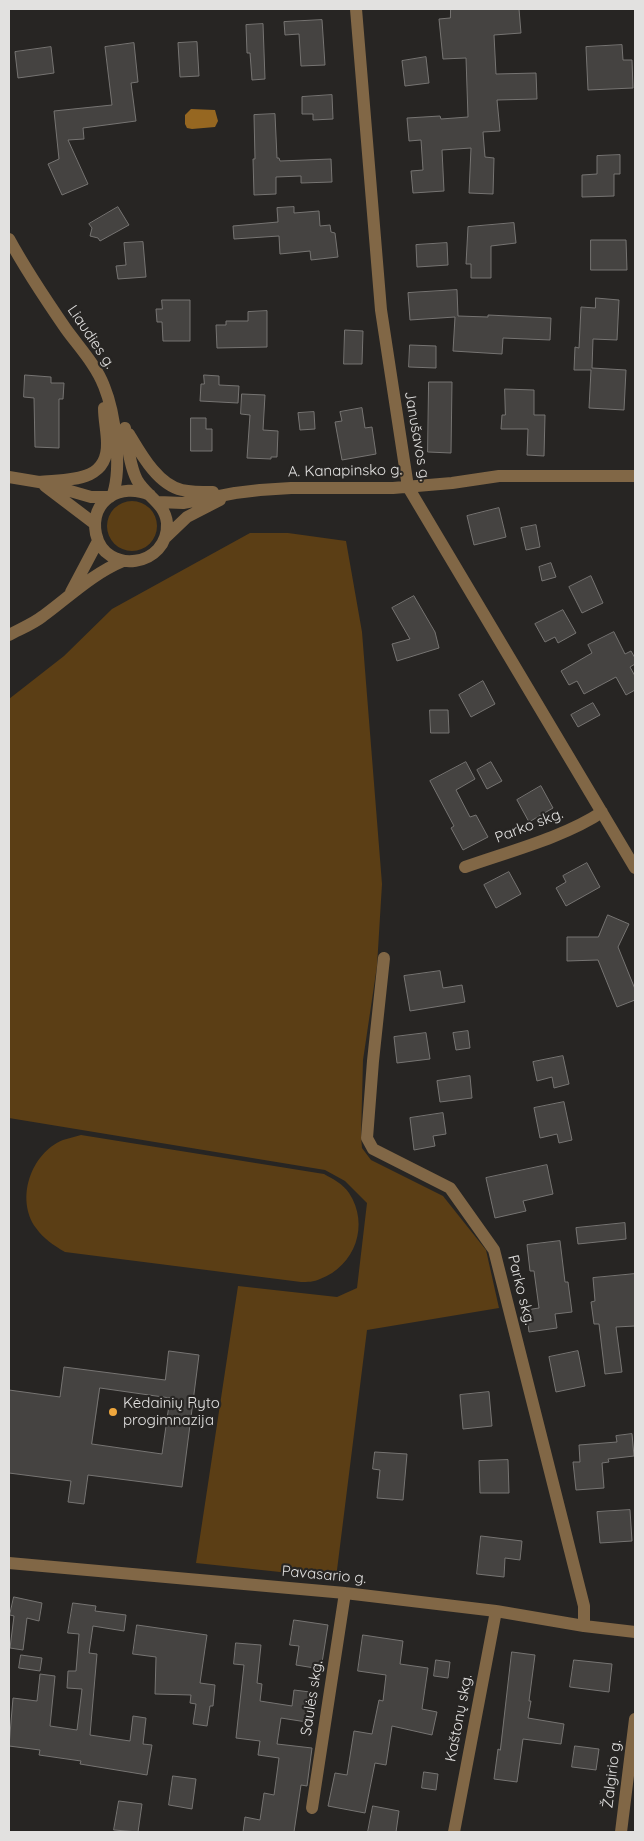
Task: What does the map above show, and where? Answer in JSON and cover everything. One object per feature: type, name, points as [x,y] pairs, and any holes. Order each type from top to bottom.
[{"type":"street","name":"Janušavos g.","points":[[356,9],[381,310],[408,487],[634,865]]},
{"type":"street","name":"Liaudies g.","points":[[9,239],[49,304],[97,372],[105,387],[114,423],[116,450],[117,481],[111,496]]},
{"type":"street","points":[[105,387],[125,428],[146,463],[173,487],[199,492],[235,493]]},
{"type":"street","points":[[39,482],[77,478],[92,474],[101,467],[106,454],[107,444],[104,413],[105,387]]},
{"type":"street","points":[[125,428],[132,468],[138,482],[164,511],[167,522],[165,538]]},
{"type":"street","name":"A. Kanapinsko g.","points":[[235,493],[291,488],[408,487],[498,476],[635,476]]},
{"type":"street","points":[[9,477],[39,482],[91,497],[111,496],[132,490],[154,499],[183,503],[235,493]]},
{"type":"street","points":[[39,482],[95,524]]},
{"type":"street","points":[[111,496],[102,504],[97,514],[95,524],[98,541],[104,550],[113,557],[123,561],[135,562],[146,559],[156,552],[165,538],[187,517],[235,493]]},
{"type":"street","points":[[69,594],[98,541]]},
{"type":"street","points":[[9,635],[41,618],[69,594],[123,561]]},
{"type":"street","name":"Parko skg.","points":[[465,867],[546,838],[592,819],[602,812]]},
{"type":"street","name":"Parko skg.","points":[[384,958],[367,1138],[373,1150],[450,1188],[494,1250],[584,1606],[584,1626]]},
{"type":"street","name":"Pavasario g.","points":[[9,1564],[345,1593],[496,1611],[584,1626],[635,1632]]},
{"type":"street","name":"Saulės skg.","points":[[312,1808],[345,1593]]},
{"type":"street","name":"Kaštonų skg.","points":[[454,1832],[496,1611]]},
{"type":"street","name":"Žalgirio g.","points":[[621,1832],[635,1719]]},
{"type":"shaded area","points":[[191,109],[215,110],[218,121],[215,127],[187,128],[185,115]]},
{"type":"shaded area","points":[[127,501],[137,501],[150,508],[157,521],[157,531],[150,544],[137,551],[127,551],[118,547],[111,540],[107,531],[107,521],[111,512],[118,505]]},
{"type":"shaded area","points":[[250,533],[288,533],[346,541],[362,632],[382,884],[377,966],[363,1060],[362,1148],[371,1160],[443,1196],[486,1250],[499,1308],[367,1330],[336,1578],[196,1563],[238,1286],[337,1297],[357,1288],[367,1203],[345,1181],[325,1170],[9,1118],[9,699],[64,656],[112,609]]},
{"type":"shaded area","points":[[81,1135],[324,1174],[344,1187],[355,1205],[358,1218],[356,1243],[342,1265],[332,1273],[318,1280],[306,1282],[65,1252],[49,1242],[36,1228],[27,1204],[27,1191],[35,1166],[42,1155],[52,1146],[63,1140]]},
{"type":"building","points":[[451,9],[519,9],[521,33],[494,35],[496,74],[536,73],[537,99],[497,100],[500,131],[483,132],[485,157],[494,158],[493,194],[469,193],[471,148],[442,150],[444,191],[413,193],[411,171],[423,170],[421,140],[409,141],[407,118],[440,116],[441,119],[468,117],[466,58],[443,59],[439,19],[450,18]]},
{"type":"building","points":[[322,20],[325,65],[301,66],[299,34],[285,35],[284,22]]},
{"type":"building","points":[[263,24],[265,79],[252,80],[250,53],[247,53],[246,25]]},
{"type":"building","points":[[197,42],[199,76],[180,77],[178,43]]},
{"type":"building","points":[[134,43],[138,82],[131,83],[136,121],[83,128],[84,139],[68,140],[88,184],[62,195],[48,164],[59,159],[54,111],[112,105],[105,47]]},
{"type":"building","points":[[622,45],[623,60],[632,60],[633,88],[588,90],[586,47]]},
{"type":"building","points":[[51,47],[54,73],[18,78],[15,52]]},
{"type":"building","points":[[426,57],[429,83],[405,86],[402,61]]},
{"type":"building","points":[[332,95],[333,119],[313,120],[313,114],[302,114],[302,97]]},
{"type":"building","points":[[275,114],[277,158],[280,161],[331,159],[332,182],[301,183],[301,176],[276,177],[276,194],[254,195],[254,115]]},
{"type":"building","points":[[620,155],[620,174],[614,174],[614,196],[582,197],[582,175],[597,174],[597,156]]},
{"type":"building","points":[[118,207],[129,225],[100,241],[98,238],[90,236],[92,228],[89,224]]},
{"type":"building","points":[[294,207],[294,213],[319,211],[320,226],[330,225],[331,232],[335,233],[338,257],[311,260],[310,251],[280,254],[279,236],[234,239],[233,226],[278,222],[277,208]]},
{"type":"building","points":[[514,223],[516,243],[491,246],[491,278],[471,278],[471,264],[466,264],[468,227]]},
{"type":"building","points":[[591,240],[626,240],[627,270],[591,270]]},
{"type":"building","points":[[143,242],[146,277],[118,279],[116,266],[126,265],[124,243]]},
{"type":"building","points":[[447,243],[448,265],[417,267],[416,245]]},
{"type":"building","points":[[457,290],[458,316],[488,317],[488,315],[551,318],[550,340],[503,338],[502,354],[453,351],[455,317],[410,320],[408,293]]},
{"type":"building","points":[[596,298],[619,300],[617,340],[593,339],[592,368],[626,370],[624,410],[589,408],[591,370],[574,370],[575,347],[579,348],[581,307],[595,308]]},
{"type":"building","points":[[162,300],[190,300],[190,341],[163,341],[162,322],[157,322],[156,309],[162,309]]},
{"type":"building","points":[[267,311],[267,347],[217,348],[216,325],[226,325],[226,321],[248,321],[248,312]]},
{"type":"building","points":[[345,330],[363,331],[362,364],[344,364]]},
{"type":"building","points":[[410,345],[436,346],[436,368],[409,367]]},
{"type":"building","points":[[25,375],[51,377],[51,383],[64,383],[63,399],[59,399],[59,448],[35,447],[34,398],[24,397]]},
{"type":"building","points":[[204,375],[219,376],[219,385],[239,386],[238,403],[200,401],[201,384],[204,384]]},
{"type":"building","points":[[429,382],[452,382],[451,453],[428,452]]},
{"type":"building","points":[[505,389],[534,390],[534,415],[545,415],[544,456],[527,455],[528,429],[501,429],[502,415],[505,415]]},
{"type":"building","points":[[242,394],[265,395],[263,430],[278,431],[277,457],[271,457],[271,459],[247,458],[250,415],[241,414]]},
{"type":"building","points":[[362,408],[365,428],[372,427],[376,454],[342,460],[335,422],[342,421],[340,412]]},
{"type":"building","points":[[314,412],[315,429],[300,430],[298,413]]},
{"type":"building","points":[[191,418],[206,418],[206,429],[212,429],[212,451],[191,451]]},
{"type":"building","points":[[499,508],[506,537],[474,545],[467,516]]},
{"type":"building","points":[[536,525],[540,547],[526,550],[521,528]]},
{"type":"building","points":[[551,563],[556,577],[542,581],[539,567]]},
{"type":"building","points":[[591,576],[603,603],[582,613],[569,587]]},
{"type":"building","points":[[414,596],[435,632],[439,648],[397,661],[392,644],[410,639],[392,608]]},
{"type":"building","points":[[563,610],[576,633],[558,643],[555,637],[545,642],[535,624]]},
{"type":"building","points":[[614,632],[625,654],[631,651],[635,658],[635,664],[630,667],[635,676],[635,690],[626,695],[616,677],[584,694],[577,681],[569,685],[561,671],[592,653],[588,645]]},
{"type":"building","points":[[483,681],[495,704],[471,717],[459,695]]},
{"type":"building","points":[[593,703],[600,715],[578,727],[571,715]]},
{"type":"building","points":[[430,710],[448,710],[449,733],[431,733]]},
{"type":"building","points":[[466,762],[475,779],[456,790],[470,817],[476,815],[488,837],[463,850],[451,828],[454,826],[430,781]]},
{"type":"building","points":[[491,762],[502,781],[487,789],[477,770]]},
{"type":"building","points":[[541,786],[553,808],[529,822],[517,800]]},
{"type":"building","points":[[587,863],[600,887],[566,906],[556,888],[566,882],[563,876]]},
{"type":"building","points":[[509,872],[521,894],[496,908],[484,885]]},
{"type":"building","points":[[608,915],[629,924],[618,947],[635,989],[635,1000],[617,1007],[598,960],[567,961],[567,937],[598,937]]},
{"type":"building","points":[[440,971],[443,988],[462,985],[465,1002],[410,1011],[404,976]]},
{"type":"building","points":[[468,1031],[470,1048],[456,1050],[453,1033]]},
{"type":"building","points":[[426,1033],[430,1059],[397,1063],[394,1037]]},
{"type":"building","points":[[563,1056],[569,1084],[554,1088],[552,1077],[537,1081],[533,1062]]},
{"type":"building","points":[[470,1076],[472,1098],[440,1102],[437,1081]]},
{"type":"building","points":[[564,1102],[572,1140],[559,1143],[557,1134],[540,1138],[534,1108]]},
{"type":"building","points":[[443,1113],[446,1134],[433,1136],[435,1146],[414,1150],[410,1118]]},
{"type":"building","points":[[547,1165],[553,1194],[523,1201],[526,1211],[495,1218],[486,1178]]},
{"type":"building","points":[[625,1223],[626,1239],[578,1244],[576,1228]]},
{"type":"building","points":[[560,1241],[565,1282],[568,1282],[572,1312],[555,1314],[557,1328],[529,1332],[526,1310],[539,1308],[534,1271],[530,1271],[527,1245]]},
{"type":"building","points":[[635,1274],[635,1326],[616,1327],[622,1372],[605,1374],[599,1324],[594,1324],[591,1302],[595,1301],[593,1278]]},
{"type":"building","points":[[169,1351],[199,1355],[182,1487],[88,1475],[84,1504],[68,1502],[71,1481],[9,1473],[9,1390],[60,1397],[64,1367],[165,1380]],"holes":[[[100,1388],[170,1398],[162,1454],[92,1444]]]},
{"type":"building","points":[[578,1351],[585,1386],[556,1392],[549,1357]]},
{"type":"building","points":[[489,1392],[492,1426],[463,1429],[460,1395]]},
{"type":"building","points":[[632,1434],[634,1456],[608,1459],[609,1462],[602,1463],[604,1488],[576,1490],[573,1462],[580,1462],[579,1445],[617,1442],[616,1436]]},
{"type":"building","points":[[375,1452],[407,1454],[403,1500],[377,1498],[380,1470],[373,1469]]},
{"type":"building","points":[[508,1460],[509,1493],[480,1493],[479,1461]]},
{"type":"building","points":[[630,1510],[632,1541],[600,1543],[597,1512]]},
{"type":"building","points":[[481,1536],[522,1541],[520,1560],[505,1558],[504,1577],[477,1574]]},
{"type":"building","points":[[14,1597],[42,1603],[39,1621],[27,1618],[23,1650],[10,1648],[14,1616],[10,1615]]},
{"type":"building","points":[[73,1603],[96,1606],[95,1611],[126,1615],[124,1631],[93,1626],[89,1653],[97,1654],[90,1735],[130,1741],[133,1716],[146,1718],[143,1744],[152,1745],[147,1775],[80,1764],[81,1761],[39,1755],[40,1750],[9,1746],[13,1698],[37,1701],[40,1674],[55,1676],[50,1726],[77,1730],[82,1689],[67,1688],[68,1671],[76,1671],[79,1634],[68,1633]]},
{"type":"building","points":[[294,1620],[328,1625],[321,1669],[296,1665],[299,1646],[290,1645]]},
{"type":"building","points":[[137,1625],[207,1635],[200,1683],[215,1685],[213,1706],[210,1706],[207,1726],[193,1724],[196,1704],[190,1703],[191,1695],[155,1694],[156,1657],[133,1654]]},
{"type":"building","points":[[363,1635],[403,1641],[400,1664],[428,1668],[422,1709],[437,1712],[432,1735],[392,1726],[386,1765],[375,1763],[365,1813],[328,1806],[335,1773],[347,1775],[354,1731],[372,1734],[379,1700],[383,1701],[386,1675],[358,1671]]},
{"type":"building","points":[[236,1643],[261,1645],[257,1683],[262,1684],[260,1701],[292,1706],[294,1690],[318,1693],[313,1723],[281,1718],[277,1744],[312,1748],[307,1786],[301,1785],[294,1832],[243,1832],[245,1817],[260,1820],[264,1793],[274,1795],[279,1758],[258,1755],[260,1741],[236,1738],[244,1665],[234,1664]]},
{"type":"building","points":[[512,1652],[535,1655],[528,1718],[564,1724],[561,1744],[523,1739],[517,1782],[494,1779],[498,1749],[500,1750]]},
{"type":"building","points":[[21,1655],[42,1658],[40,1671],[19,1668]]},
{"type":"building","points":[[436,1660],[450,1662],[448,1678],[434,1676]]},
{"type":"building","points":[[574,1660],[612,1664],[609,1692],[570,1687]]},
{"type":"building","points":[[575,1746],[599,1749],[596,1770],[572,1767]]},
{"type":"building","points":[[424,1772],[438,1774],[436,1790],[422,1788]]},
{"type":"building","points":[[173,1776],[196,1779],[192,1809],[169,1805]]},
{"type":"building","points":[[119,1801],[142,1804],[138,1832],[114,1830]]},
{"type":"building","points":[[373,1806],[399,1811],[396,1832],[368,1832]]},
{"type":"place","name":"Kėdainių Ryto progimnazija","points":[[113,1412]]}]
